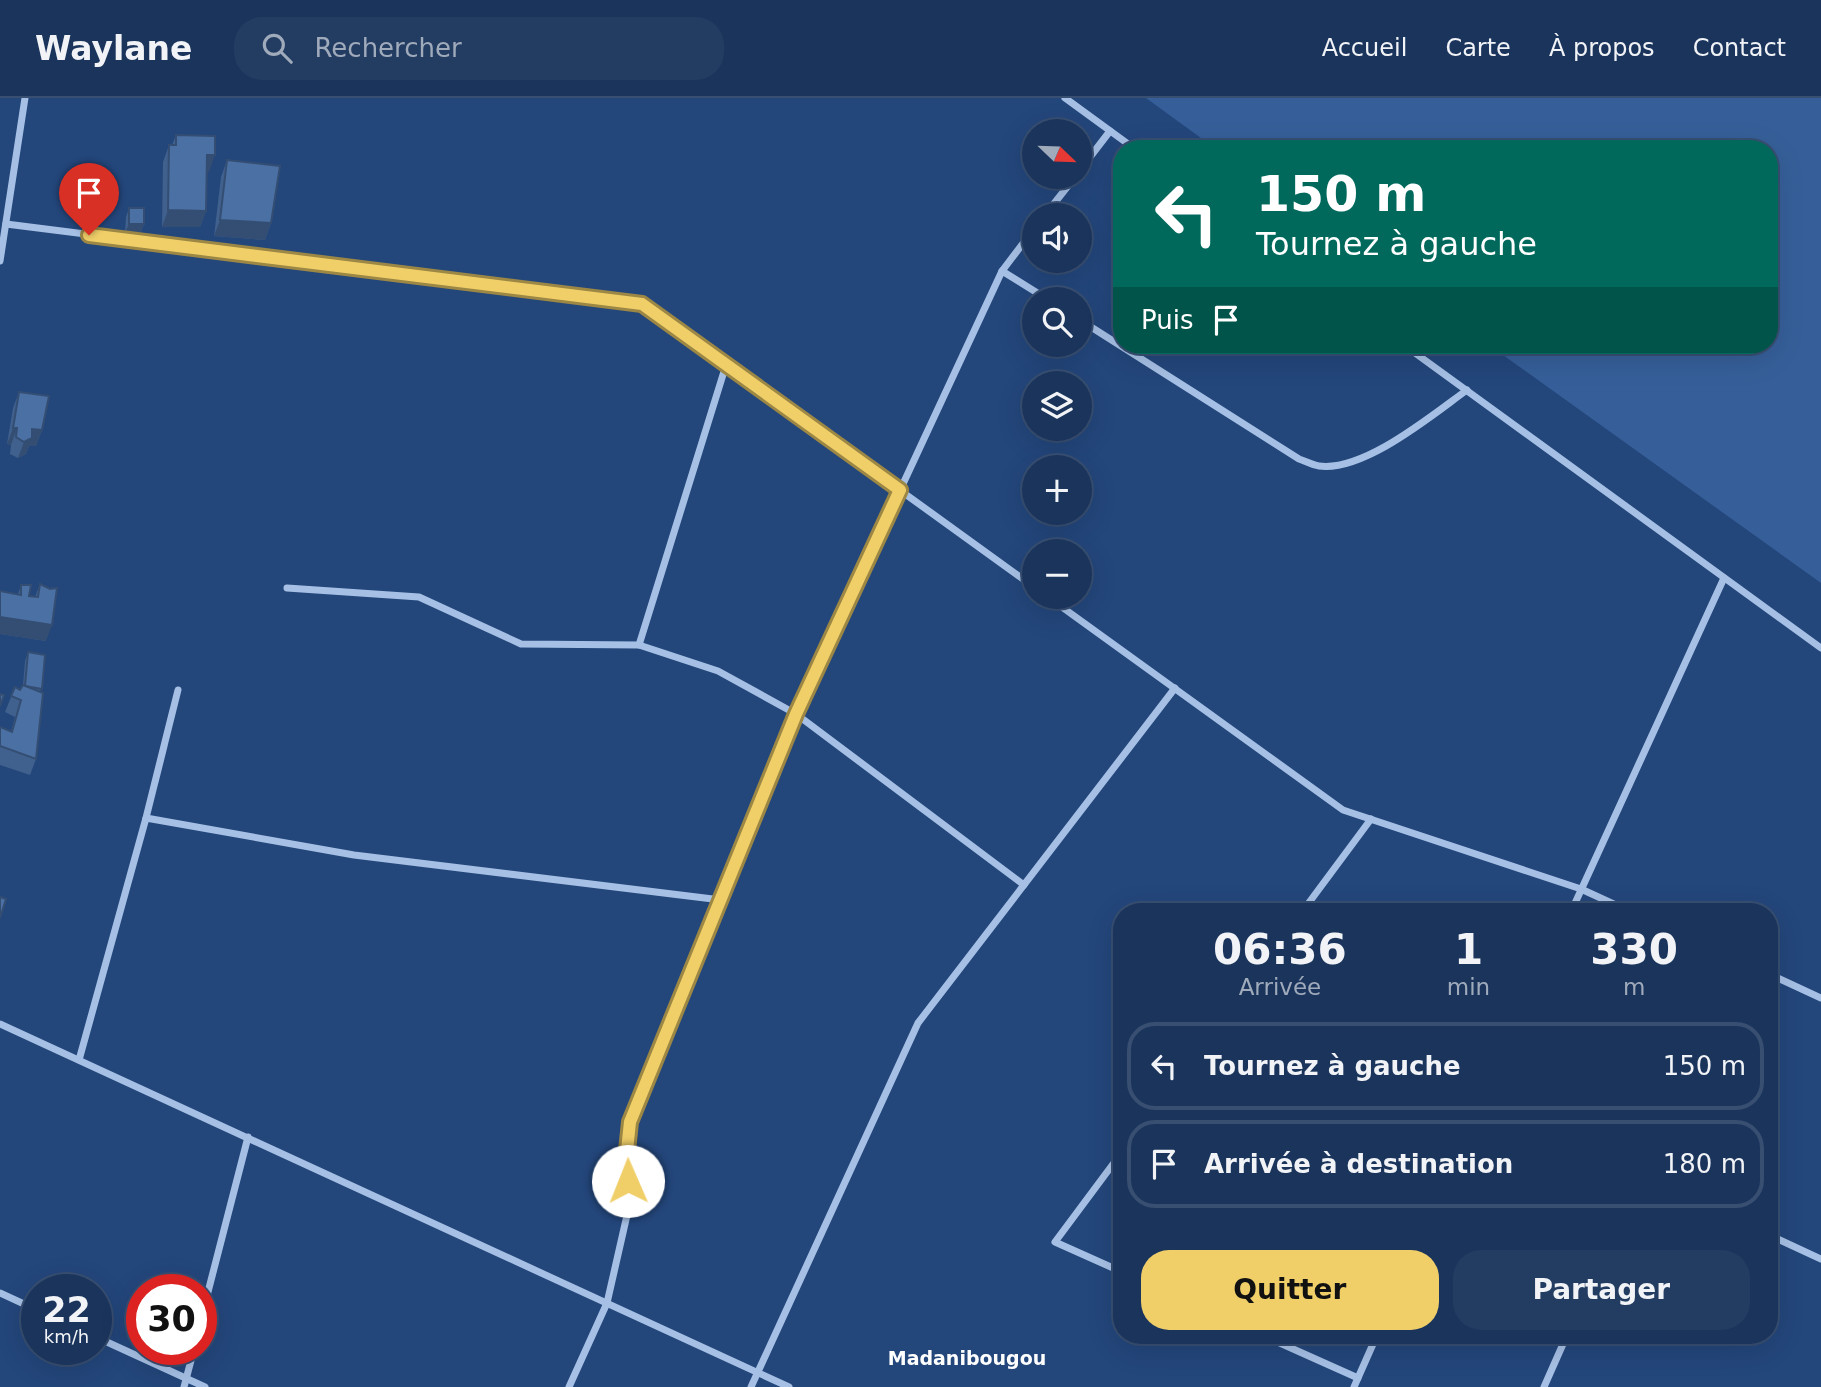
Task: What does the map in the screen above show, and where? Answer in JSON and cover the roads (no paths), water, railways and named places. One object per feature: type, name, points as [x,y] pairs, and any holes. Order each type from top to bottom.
[{"type":"street","points":[[0,261],[25,98]]},
{"type":"street","points":[[1065,98],[1122,140]]},
{"type":"street","points":[[1092,154],[1110,131]]},
{"type":"street","points":[[1054,203],[1065,189]]},
{"type":"street","points":[[6,224],[642,304],[1022,578]]},
{"type":"street","points":[[569,1387],[607,1303],[630,1202],[626,1160],[630,1122],[796,714],[1002,271],[1022,245]]},
{"type":"street","points":[[1002,271],[1028,287]]},
{"type":"street","points":[[1092,328],[1113,341]]},
{"type":"street","points":[[1134,354],[1299,459],[1320,467],[1350,462],[1388,444],[1467,390]]},
{"type":"street","points":[[1417,354],[1821,648]]},
{"type":"street","points":[[639,645],[726,365]]},
{"type":"street","points":[[1575,903],[1724,578]]},
{"type":"street","points":[[287,588],[419,597],[521,644],[639,645],[718,671],[796,714],[1024,885]]},
{"type":"street","points":[[1065,609],[1343,810],[1581,889],[1611,903]]},
{"type":"street","points":[[751,1387],[918,1023],[1175,688]]},
{"type":"street","points":[[79,1060],[146,818],[178,690]]},
{"type":"street","points":[[146,818],[354,855],[721,900]]},
{"type":"street","points":[[1309,903],[1371,819]]},
{"type":"street","points":[[1778,978],[1821,998]]},
{"type":"street","points":[[0,1024],[789,1387]]},
{"type":"street","points":[[213,1274],[248,1138]]},
{"type":"street","points":[[1113,1164],[1055,1242],[1113,1268]]},
{"type":"street","points":[[1778,1239],[1821,1259]]},
{"type":"street","points":[[0,1293],[21,1303]]},
{"type":"street","points":[[112,1344],[205,1387]]},
{"type":"street","points":[[1282,1344],[1358,1378]]},
{"type":"street","points":[[1354,1387],[1373,1344]]},
{"type":"street","points":[[1544,1387],[1563,1344]]},
{"type":"street","points":[[184,1387],[190,1365]]},
{"type":"district","name":"Madanibougou","points":[[967,1358]]}]
